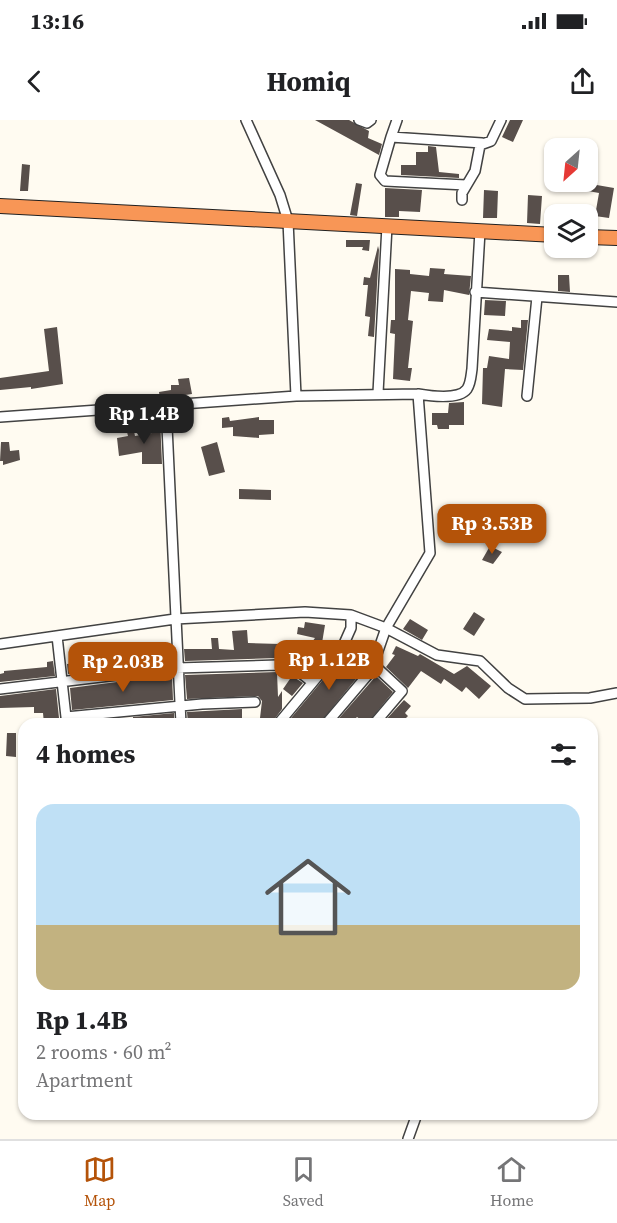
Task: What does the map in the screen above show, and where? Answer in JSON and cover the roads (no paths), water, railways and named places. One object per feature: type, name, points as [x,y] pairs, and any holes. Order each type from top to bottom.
[{"type":"highway","points":[[0,206],[544,234]]},
{"type":"highway","points":[[598,237],[617,238]]},
{"type":"street","points":[[246,120],[280,195],[288,221],[296,396]]},
{"type":"street","points":[[359,120],[367,123],[371,120]]},
{"type":"street","points":[[397,120],[382,161],[380,175],[382,180],[466,185]]},
{"type":"street","points":[[391,137],[482,143],[491,141],[501,120]]},
{"type":"street","points":[[462,200],[466,185],[475,171],[482,143]]},
{"type":"street","points":[[378,393],[387,226]]},
{"type":"street","points":[[0,417],[296,396],[378,393],[418,394],[433,397],[460,393],[469,387],[472,369],[480,231]]},
{"type":"street","points":[[475,292],[617,302]]},
{"type":"street","points":[[527,396],[537,297]]},
{"type":"street","points":[[331,718],[374,665],[386,628],[430,553],[418,394]]},
{"type":"street","points":[[166,405],[181,718]]},
{"type":"street","points":[[0,644],[175,619],[305,612],[351,615],[386,628],[437,655],[480,661],[508,688],[525,699],[590,698],[617,693]]},
{"type":"street","points":[[283,718],[348,638],[351,615]]},
{"type":"street","points":[[57,636],[68,717],[180,706],[255,702]]},
{"type":"street","points":[[0,689],[177,668],[284,665],[297,670],[312,682]]},
{"type":"street","points":[[374,665],[402,691],[379,718]]},
{"type":"street","points":[[408,1139],[415,1120]]}]
